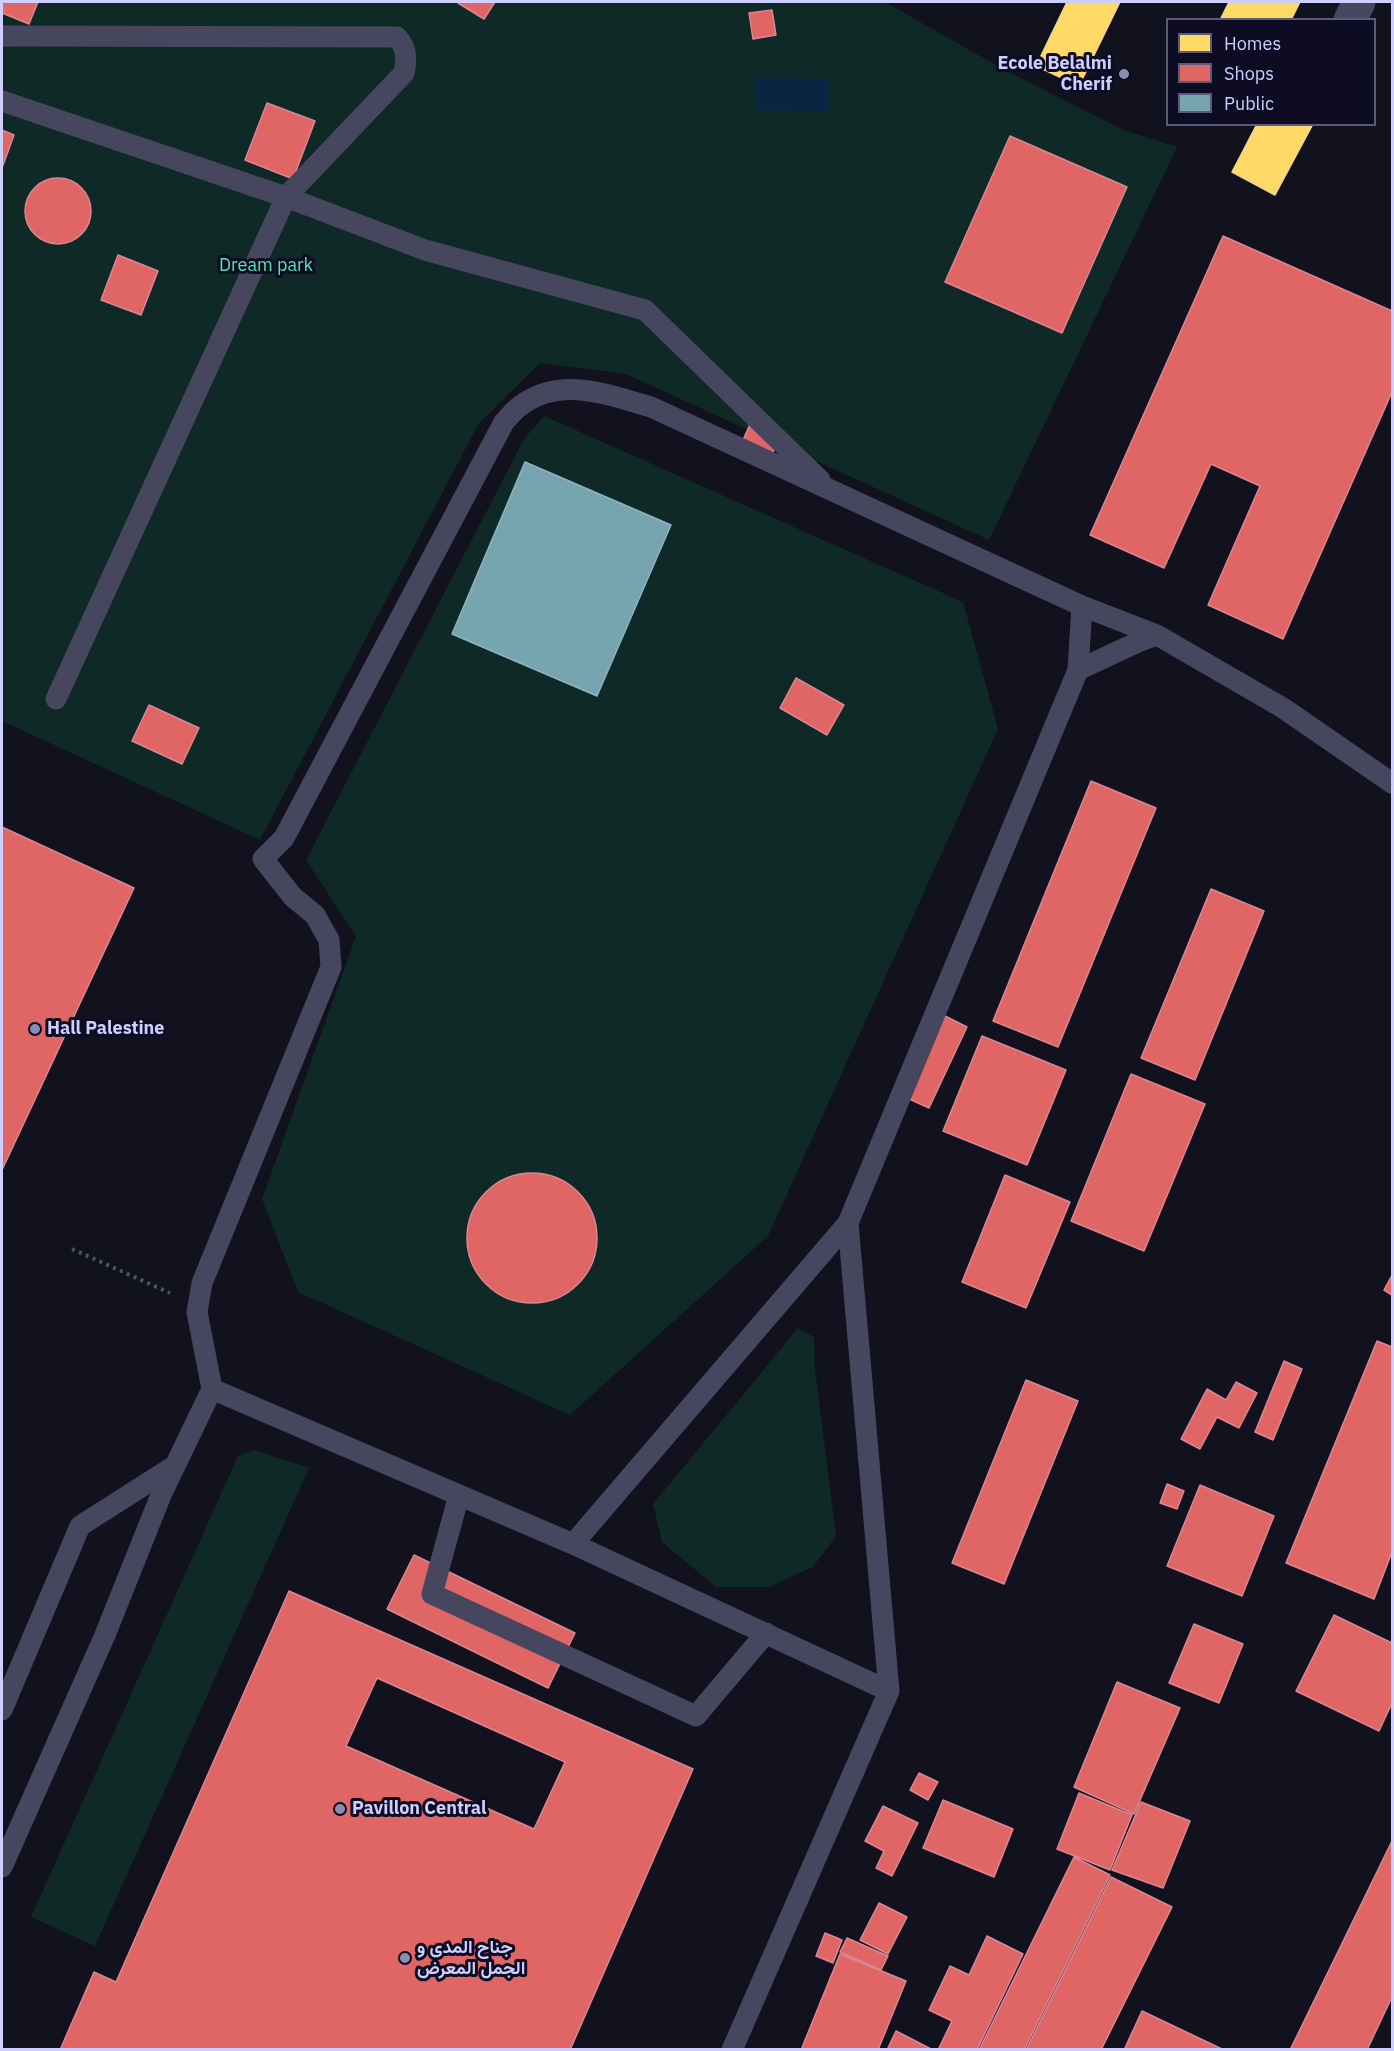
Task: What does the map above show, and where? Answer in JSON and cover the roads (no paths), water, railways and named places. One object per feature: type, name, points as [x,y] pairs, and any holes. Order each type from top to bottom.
[{"type":"street","points":[[1351,18],[1359,2]]},
{"type":"lane","points":[[2,36],[397,37],[403,44],[407,59],[404,73],[286,197],[56,699]]},
{"type":"lane","points":[[2,101],[286,197],[425,250],[645,310],[832,491]]},
{"type":"lane","points":[[2,1867],[105,1635],[161,1495],[212,1389],[197,1312],[202,1283],[331,967],[329,940],[315,915],[293,897],[263,860],[284,838],[504,422],[520,406],[543,393],[565,388],[602,394],[651,407],[1082,606],[1157,636],[1283,708],[1392,783]]},
{"type":"lane","points":[[573,1544],[848,1223],[1078,670],[1082,606]]},
{"type":"lane","points":[[1078,670],[1138,642],[1157,636]]},
{"type":"lane","points":[[732,2049],[890,1691],[848,1223]]},
{"type":"lane","points":[[212,1389],[573,1544],[890,1691]]},
{"type":"lane","points":[[2,1710],[80,1526],[175,1465]]},
{"type":"lane","points":[[459,1495],[432,1594],[696,1716],[766,1633]]},
{"type":"water","points":[[755,77],[830,79],[829,112],[755,110]]},
{"type":"place","name":"Ecole Belalmi Cherif","points":[[1124,74]]},
{"type":"place","name":"Hall Palestine","points":[[35,1029]]},
{"type":"place","name":"Pavillon Central","points":[[340,1809]]},
{"type":"place","name":"جناح المدى و الجمل المعرض","points":[[405,1958]]},
{"type":"park label","name":"Dream park","points":[[266,266]]}]
